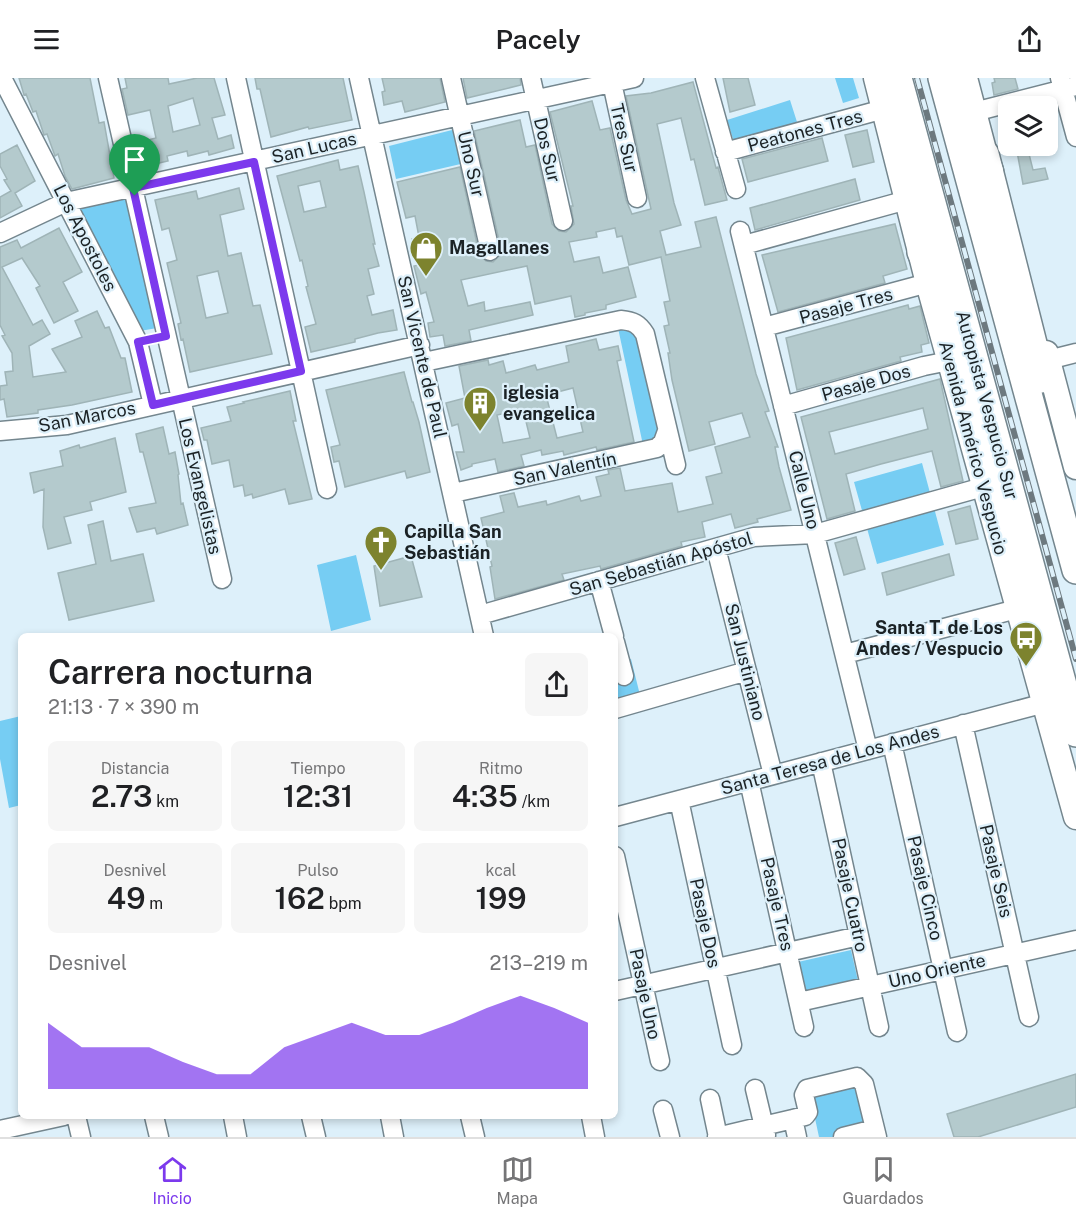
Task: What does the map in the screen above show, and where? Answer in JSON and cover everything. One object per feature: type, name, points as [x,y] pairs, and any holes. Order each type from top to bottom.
[{"type":"highway","name":"Autopista Vespucio Sur","points":[[898,78],[1076,733]]},
{"type":"highway","points":[[942,78],[1076,570]]},
{"type":"highway","points":[[985,154],[1039,363],[1053,441],[1057,499]]},
{"type":"highway","points":[[921,252],[980,382]]},
{"type":"main road","name":"Avenida Américo Vespucio","points":[[876,78],[928,284],[1076,817]]},
{"type":"main road","points":[[965,78],[985,154],[1014,236],[1076,467]]},
{"type":"street","name":"Los Apostoles","points":[[2,78],[138,342],[153,405]]},
{"type":"street","name":"Los Evangelistas","points":[[108,78],[222,579]]},
{"type":"street","points":[[236,78],[327,489]]},
{"type":"street","name":"San Vicente de Paul","points":[[359,78],[483,633]]},
{"type":"street","name":"Uno Sur","points":[[451,78],[490,251]]},
{"type":"street","name":"Dos Sur","points":[[531,78],[564,221]]},
{"type":"street","name":"San Lucas","points":[[0,233],[66,202],[536,99],[611,80],[634,78]]},
{"type":"street","points":[[705,78],[736,189]]},
{"type":"street","name":"Tres Sur","points":[[611,80],[637,198]]},
{"type":"street","points":[[974,112],[1067,85],[1076,137]]},
{"type":"street","name":"Peatones Tres","points":[[726,152],[884,109]]},
{"type":"street","name":"Calle Uno","points":[[868,750],[742,238],[907,200]]},
{"type":"street","name":"Pasaje Tres","points":[[764,327],[928,284]]},
{"type":"street","name":"San Marcos","points":[[0,431],[67,425],[301,371],[621,320],[636,323],[645,334],[667,431]]},
{"type":"street","points":[[138,342],[166,336]]},
{"type":"street","points":[[1048,360],[1076,353]]},
{"type":"street","name":"Pasaje Dos","points":[[783,406],[949,361]]},
{"type":"street","points":[[667,431],[676,465]]},
{"type":"street","name":"San Valentín","points":[[453,493],[657,448],[663,442],[667,431]]},
{"type":"street","name":"San Sebastián Apóstol","points":[[480,615],[768,535],[815,534],[983,487]]},
{"type":"street","name":"San Justiniano","points":[[717,548],[773,775]]},
{"type":"street","points":[[599,581],[613,633]]},
{"type":"street","points":[[845,654],[1017,609]]},
{"type":"street","points":[[618,653],[624,676]]},
{"type":"street","points":[[618,708],[747,671]]},
{"type":"street","name":"Santa Teresa de Los Andes","points":[[618,816],[1045,703]]},
{"type":"street","name":"Pasaje Seis","points":[[963,724],[1029,1017]]},
{"type":"street","name":"Pasaje Cinco","points":[[892,743],[957,1032]]},
{"type":"street","name":"Pasaje Cuatro","points":[[821,762],[879,1027]]},
{"type":"street","name":"Pasaje Tres","points":[[749,781],[804,1027]]},
{"type":"street","name":"Pasaje Dos","points":[[679,800],[732,1045]]},
{"type":"street","name":"Pasaje Uno","points":[[618,870],[660,1061]]},
{"type":"street","points":[[618,991],[858,936]]},
{"type":"street","name":"Uno Oriente","points":[[799,1002],[1076,940]]},
{"type":"street","points":[[710,1099],[718,1137],[765,1131],[805,1116],[808,1112],[804,1095],[807,1089],[854,1077],[861,1078],[876,1133],[843,1137]]},
{"type":"street","points":[[755,1089],[765,1131]]},
{"type":"street","points":[[663,1110],[670,1137]]},
{"type":"street","points":[[0,1130],[37,1119]]},
{"type":"street","points":[[77,1119],[81,1137]]},
{"type":"street","points":[[155,1119],[159,1137]]},
{"type":"street","points":[[234,1119],[237,1137]]},
{"type":"street","points":[[312,1119],[316,1137]]},
{"type":"street","points":[[391,1119],[394,1137]]},
{"type":"street","points":[[471,1119],[475,1137]]},
{"type":"street","points":[[592,1119],[595,1137]]},
{"type":"street","points":[[793,1119],[797,1137]]},
{"type":"shaded area","points":[[835,78],[853,78],[859,98],[843,103]]},
{"type":"shaded area","points":[[790,100],[797,122],[734,142],[727,120]]},
{"type":"shaded area","points":[[456,129],[465,163],[396,179],[389,146]]},
{"type":"shaded area","points":[[127,197],[157,328],[140,331],[76,208]]},
{"type":"shaded area","points":[[635,327],[660,438],[643,445],[618,328]]},
{"type":"shaded area","points":[[922,463],[944,545],[877,564],[854,482]]},
{"type":"shaded area","points":[[356,555],[371,620],[331,631],[317,565]]},
{"type":"shaded area","points":[[631,659],[640,695],[618,700],[618,662]]},
{"type":"shaded area","points":[[18,717],[18,806],[9,808],[0,759],[0,721]]},
{"type":"shaded area","points":[[851,950],[858,981],[804,993],[798,962]]},
{"type":"shaded area","points":[[856,1086],[868,1127],[832,1137],[819,1137],[810,1095]]},
{"type":"building","points":[[19,78],[90,78],[99,123],[104,122],[114,178],[72,189],[58,154],[55,156],[47,134],[44,135],[36,111],[33,112],[26,94],[24,95]]},
{"type":"building","points":[[125,78],[168,78],[169,84],[197,78],[214,78],[225,115],[212,118],[218,139],[231,135],[234,148],[209,155],[208,151],[188,156],[187,151],[167,156],[168,161],[142,167],[136,143],[156,138],[150,110],[128,115],[122,89],[127,88]],"holes":[[[193,98],[200,125],[173,132],[168,106]]]},
{"type":"building","points":[[255,78],[343,78],[352,120],[309,129],[308,127],[271,137],[260,89],[257,89]]},
{"type":"building","points":[[382,78],[440,78],[445,102],[405,112],[402,101],[384,105],[382,92],[385,91]]},
{"type":"building","points":[[463,78],[520,78],[521,85],[467,98]]},
{"type":"building","points":[[723,78],[748,78],[755,105],[730,112]]},
{"type":"building","points":[[994,78],[1015,78],[1018,89],[994,95],[992,83],[995,82]]},
{"type":"building","points":[[693,82],[727,200],[705,205],[681,118],[657,124],[681,225],[660,231],[666,255],[701,247],[695,222],[716,217],[756,374],[769,411],[765,412],[778,447],[775,447],[779,467],[791,510],[757,519],[758,522],[735,528],[731,514],[702,522],[705,537],[681,542],[682,546],[601,569],[600,566],[562,574],[564,580],[495,599],[490,567],[492,566],[481,518],[504,512],[500,496],[514,493],[518,507],[546,501],[547,505],[579,496],[581,501],[601,496],[596,477],[609,474],[608,470],[620,468],[625,491],[672,483],[678,512],[713,504],[706,477],[722,473],[715,447],[750,437],[742,413],[709,422],[715,444],[689,451],[672,380],[668,353],[670,353],[664,326],[669,325],[664,302],[670,301],[661,257],[629,265],[622,236],[617,237],[615,228],[596,232],[597,237],[569,242],[574,262],[599,257],[603,273],[628,267],[636,297],[606,305],[606,309],[575,317],[571,296],[535,304],[527,266],[461,280],[468,306],[484,302],[485,311],[530,302],[533,315],[469,330],[471,341],[445,346],[443,335],[430,337],[428,323],[434,322],[426,292],[421,294],[414,266],[419,265],[412,239],[419,237],[415,216],[406,218],[397,182],[460,167],[479,253],[486,261],[493,262],[500,255],[501,249],[474,131],[520,120],[526,147],[535,145],[552,224],[559,231],[566,232],[574,224],[571,206],[573,206],[550,112],[592,101],[600,130],[610,128],[626,200],[632,214],[651,209],[626,96],[651,93]]},
{"type":"building","points":[[867,130],[874,162],[853,167],[845,135]]},
{"type":"building","points":[[822,138],[828,161],[748,182],[742,159]]},
{"type":"building","points":[[17,145],[35,181],[15,193],[22,206],[0,218],[0,197],[11,191],[4,180],[7,179],[0,166],[0,154]]},
{"type":"building","points":[[1018,156],[1030,156],[1033,170],[1045,168],[1048,179],[1023,184]]},
{"type":"building","points":[[338,160],[340,170],[358,166],[379,266],[368,269],[374,294],[367,296],[372,315],[393,310],[397,330],[378,333],[355,339],[355,342],[311,352],[305,327],[316,324],[306,287],[308,286],[302,260],[300,261],[277,176]],"holes":[[[320,181],[326,207],[304,212],[298,186]]]},
{"type":"building","points":[[855,179],[860,200],[755,230],[750,208]]},
{"type":"building","points":[[239,188],[244,209],[220,215],[228,256],[241,253],[253,306],[260,305],[272,354],[190,372],[183,339],[181,340],[178,324],[181,323],[167,263],[177,260],[169,228],[162,230],[155,200],[196,191],[198,199]],"holes":[[[218,271],[228,313],[206,318],[197,276]]]},
{"type":"building","points":[[895,224],[907,269],[883,276],[885,283],[778,312],[762,255]]},
{"type":"building","points":[[59,228],[82,272],[63,282],[78,311],[54,323],[36,288],[40,286],[22,258],[2,267],[33,325],[42,320],[50,334],[29,346],[33,377],[66,372],[52,349],[82,337],[75,321],[97,311],[105,328],[109,327],[121,358],[125,358],[132,392],[38,410],[38,413],[7,417],[4,399],[0,400],[0,386],[7,385],[5,372],[13,371],[12,353],[2,336],[5,335],[0,325],[0,247],[17,240],[21,248]]},
{"type":"building","points":[[908,305],[909,309],[920,306],[929,343],[921,345],[922,352],[900,357],[901,361],[797,390],[786,338]]},
{"type":"building","points":[[596,339],[599,350],[618,346],[621,360],[617,361],[634,442],[597,450],[596,447],[564,455],[563,451],[542,455],[541,450],[521,455],[524,466],[498,472],[495,459],[472,464],[461,470],[456,452],[464,452],[458,424],[452,426],[446,403],[465,398],[459,366],[488,360],[489,365],[503,361],[506,373],[535,365],[537,370],[569,362],[566,346]],"holes":[[[573,388],[583,432],[557,438],[546,395]],[[523,409],[530,438],[503,443],[497,415]]]},
{"type":"building","points":[[404,372],[419,422],[430,472],[407,478],[405,471],[345,487],[339,461],[334,462],[331,447],[340,445],[326,390]]},
{"type":"building","points":[[940,379],[963,481],[941,487],[932,451],[881,464],[846,474],[855,511],[827,519],[801,417]],"holes":[[[923,408],[928,429],[835,454],[829,432]]]},
{"type":"building","points":[[290,391],[296,421],[293,421],[312,499],[289,504],[285,489],[253,498],[252,494],[245,496],[243,485],[234,487],[229,460],[212,464],[207,440],[204,440],[201,428],[231,421],[227,407]]},
{"type":"building","points":[[163,427],[169,454],[175,452],[181,504],[183,503],[188,525],[157,534],[155,528],[137,532],[129,508],[156,503],[136,434]]},
{"type":"building","points":[[115,438],[126,492],[90,502],[92,510],[64,517],[71,543],[48,549],[43,527],[44,489],[34,493],[30,473],[63,466],[60,451]]},
{"type":"building","points":[[970,506],[978,539],[956,544],[948,512]]},
{"type":"building","points":[[103,521],[111,561],[143,554],[154,601],[69,620],[58,573],[96,564],[88,525]]},
{"type":"building","points":[[856,537],[865,569],[844,575],[835,543]]},
{"type":"building","points":[[949,554],[954,575],[887,595],[882,573]]},
{"type":"building","points":[[411,556],[422,597],[380,606],[374,566]]},
{"type":"building","points":[[1076,1074],[1076,1107],[978,1137],[954,1137],[947,1114]]},
{"type":"railway","points":[[917,78],[1076,659]]},
{"type":"place","name":"Magallanes","points":[[426,277]]},
{"type":"place","name":"iglesia evangelica","points":[[480,432]]},
{"type":"place","name":"Capilla San Sebastián","points":[[381,571]]},
{"type":"place","name":"Santa T. de Los Andes / Vespucio","points":[[1026,667]]},
{"type":"route","points":[[254,162],[301,371],[153,405],[138,342],[166,336],[135,196],[133,188],[254,162]]}]
